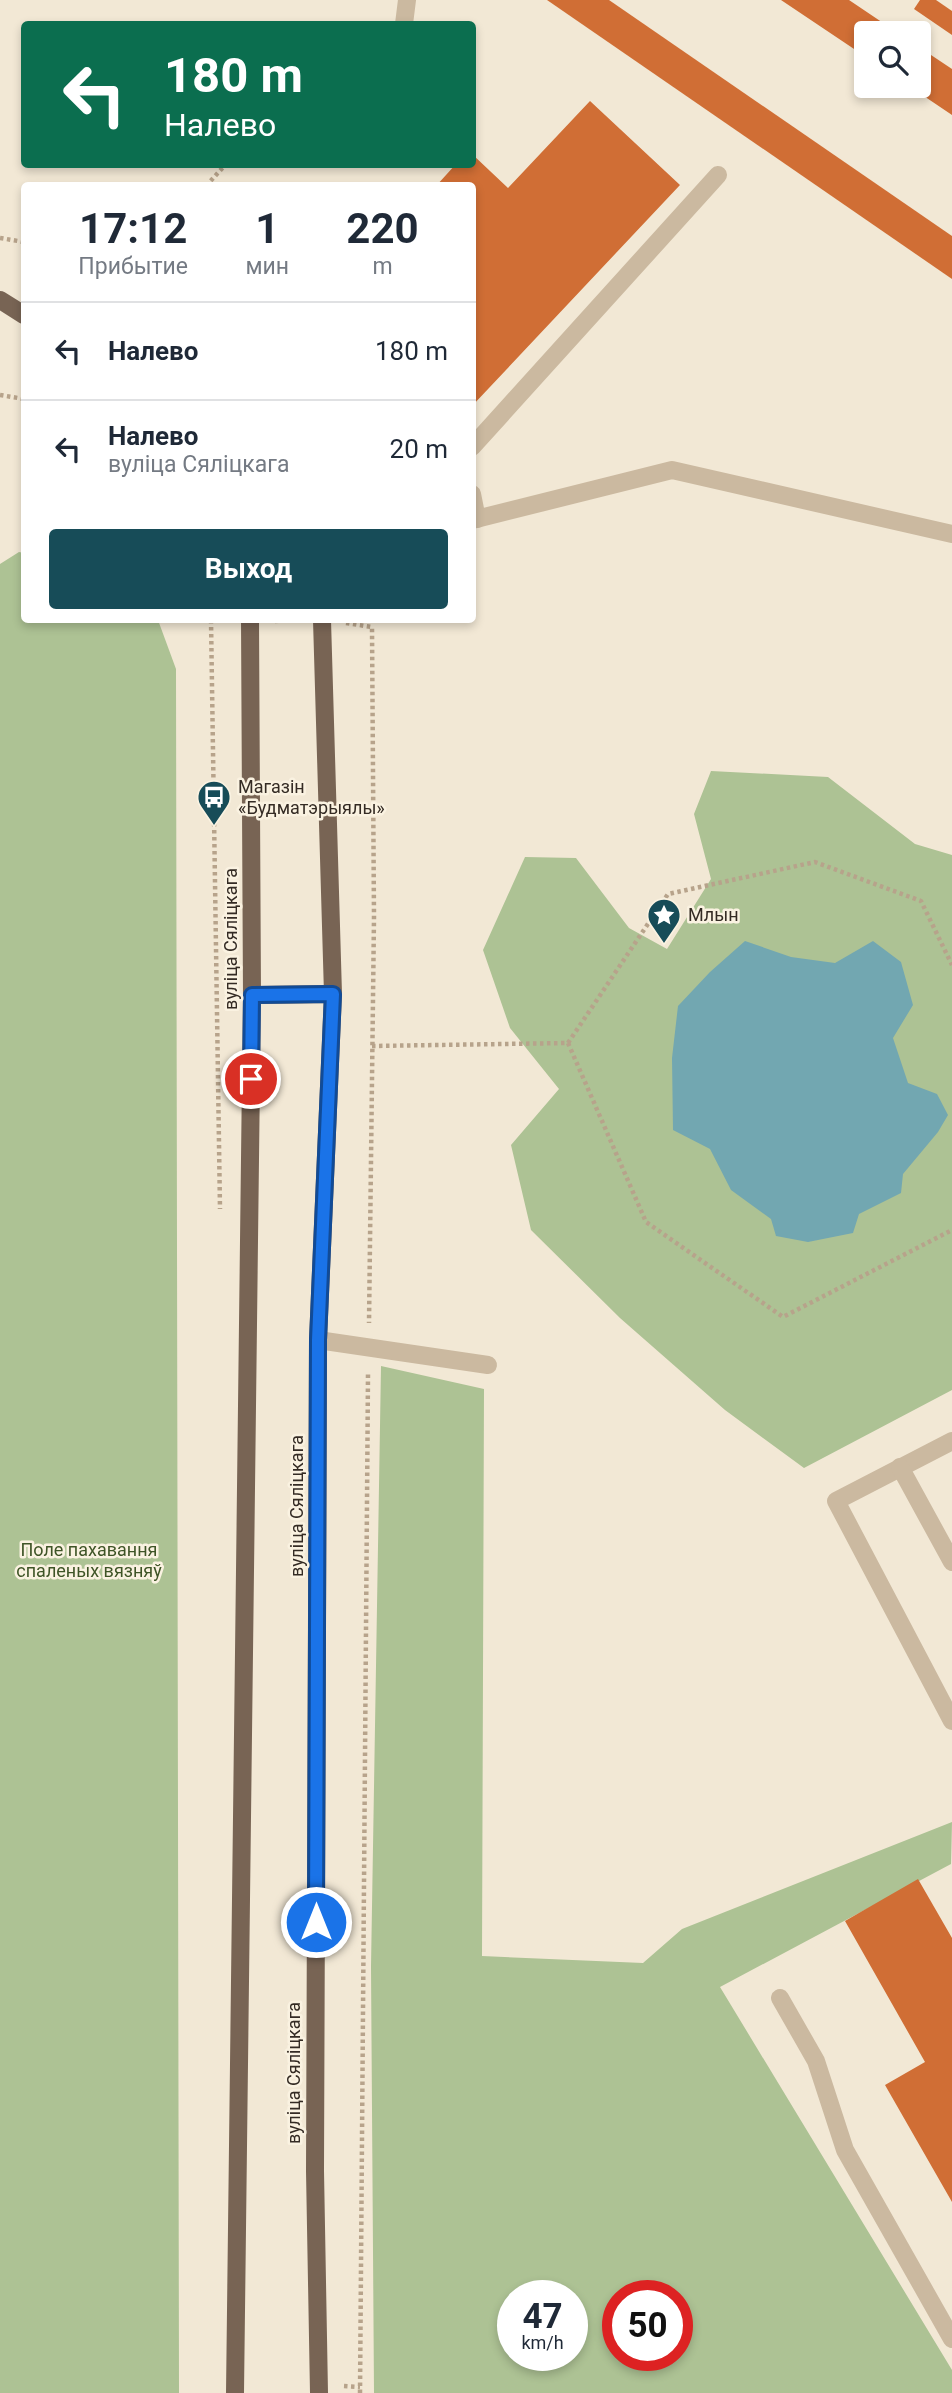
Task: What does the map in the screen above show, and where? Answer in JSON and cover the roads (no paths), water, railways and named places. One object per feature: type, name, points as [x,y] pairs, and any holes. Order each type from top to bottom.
[{"type":"main road","points":[[0,299],[21,302]]},
{"type":"main road","points":[[0,299],[21,313]]},
{"type":"main road","name":"вуліца Сяліцкага","points":[[235,2393],[252,995],[250,623]]},
{"type":"main road","name":"вуліца Сяліцкага","points":[[319,2393],[315,2171],[318,1340],[333,994],[322,623]]},
{"type":"main road","points":[[252,995],[333,994]]},
{"type":"lane","points":[[404,21],[407,0]]},
{"type":"lane","points":[[476,443],[718,175]]},
{"type":"lane","points":[[476,520],[672,470],[952,534]]},
{"type":"lane","points":[[318,1340],[488,1365]]},
{"type":"lane","points":[[952,1441],[836,1501],[952,1721]]},
{"type":"lane","points":[[900,1467],[952,1562]]},
{"type":"lane","points":[[780,1998],[816,2061],[845,2150],[952,2339]]},
{"type":"water","points":[[745,941],[791,957],[835,963],[873,941],[901,962],[913,1005],[893,1038],[908,1083],[937,1094],[948,1115],[938,1132],[903,1174],[901,1193],[859,1214],[853,1233],[808,1242],[776,1236],[771,1219],[731,1190],[710,1149],[673,1130],[672,1058],[678,1006],[710,972]]},
{"type":"place","name":"Магазін «Будматэрыялы»","points":[[214,827]]},
{"type":"place","name":"Млын","points":[[664,945]]},
{"type":"park label","name":"Поле пахавання спаленых вязняў","points":[[89,1560]]}]
